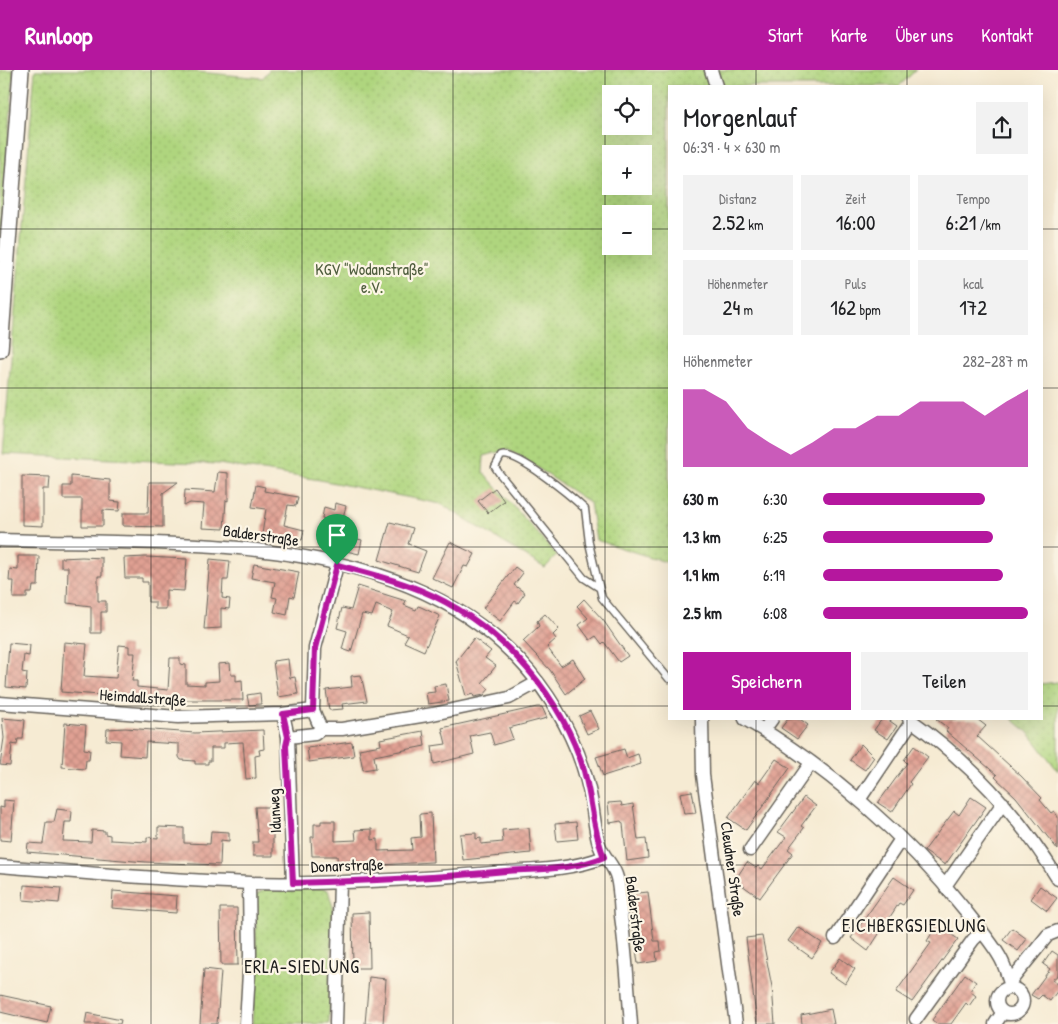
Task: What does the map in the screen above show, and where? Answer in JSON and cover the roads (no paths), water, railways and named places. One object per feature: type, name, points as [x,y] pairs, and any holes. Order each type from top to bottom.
[{"type":"street","points":[[0,350],[21,70]]},
{"type":"street","points":[[710,70],[716,85]]},
{"type":"street","name":"Balderstraße","points":[[0,540],[206,544],[279,552],[337,565],[419,590],[454,607],[504,645],[538,682],[559,714],[580,757],[592,804],[598,844],[617,879],[631,1024]]},
{"type":"street","points":[[322,729],[313,710],[315,648],[337,565]]},
{"type":"street","points":[[283,714],[288,737],[315,734],[322,729],[351,728],[509,698],[538,682]]},
{"type":"street","name":"Heimdallstraße","points":[[0,703],[178,717],[283,714],[313,710]]},
{"type":"street","name":"Cleudner Straße","points":[[702,720],[703,775],[736,1024]]},
{"type":"street","points":[[747,720],[811,763],[858,800],[901,839],[945,886],[982,931],[1002,960],[1011,985],[1021,994],[1022,1005],[1015,1013],[1003,1012],[999,1008],[998,997],[1001,992],[1011,985],[1048,935],[1058,931]]},
{"type":"street","points":[[764,730],[771,720]]},
{"type":"street","points":[[858,800],[911,720],[944,744],[1003,803],[1058,879]]},
{"type":"street","name":"Idunweg","points":[[288,737],[286,746],[293,883]]},
{"type":"street","points":[[750,850],[811,763]]},
{"type":"street","points":[[945,886],[1003,803]]},
{"type":"street","points":[[835,938],[901,839]]},
{"type":"street","name":"Donarstraße","points":[[0,866],[249,883],[293,883],[431,878],[588,864],[604,857]]},
{"type":"street","points":[[336,1024],[340,882]]},
{"type":"street","points":[[246,1024],[250,955],[249,883]]},
{"type":"street","points":[[916,1019],[973,940],[982,931]]},
{"type":"street","points":[[995,1024],[1003,1012]]},
{"type":"lane","points":[[598,587],[584,578],[499,474],[495,466],[500,456],[505,455],[516,458],[565,492],[585,509],[598,587],[602,598],[618,621],[668,678]]},
{"type":"district","name":"EICHBERGSIEDLUNG","points":[[914,926]]},
{"type":"district","name":"ERLA-SIEDLUNG","points":[[302,967]]},
{"type":"park label","name":"KGV \"Wodanstraße\" e.V.","points":[[372,278]]}]
